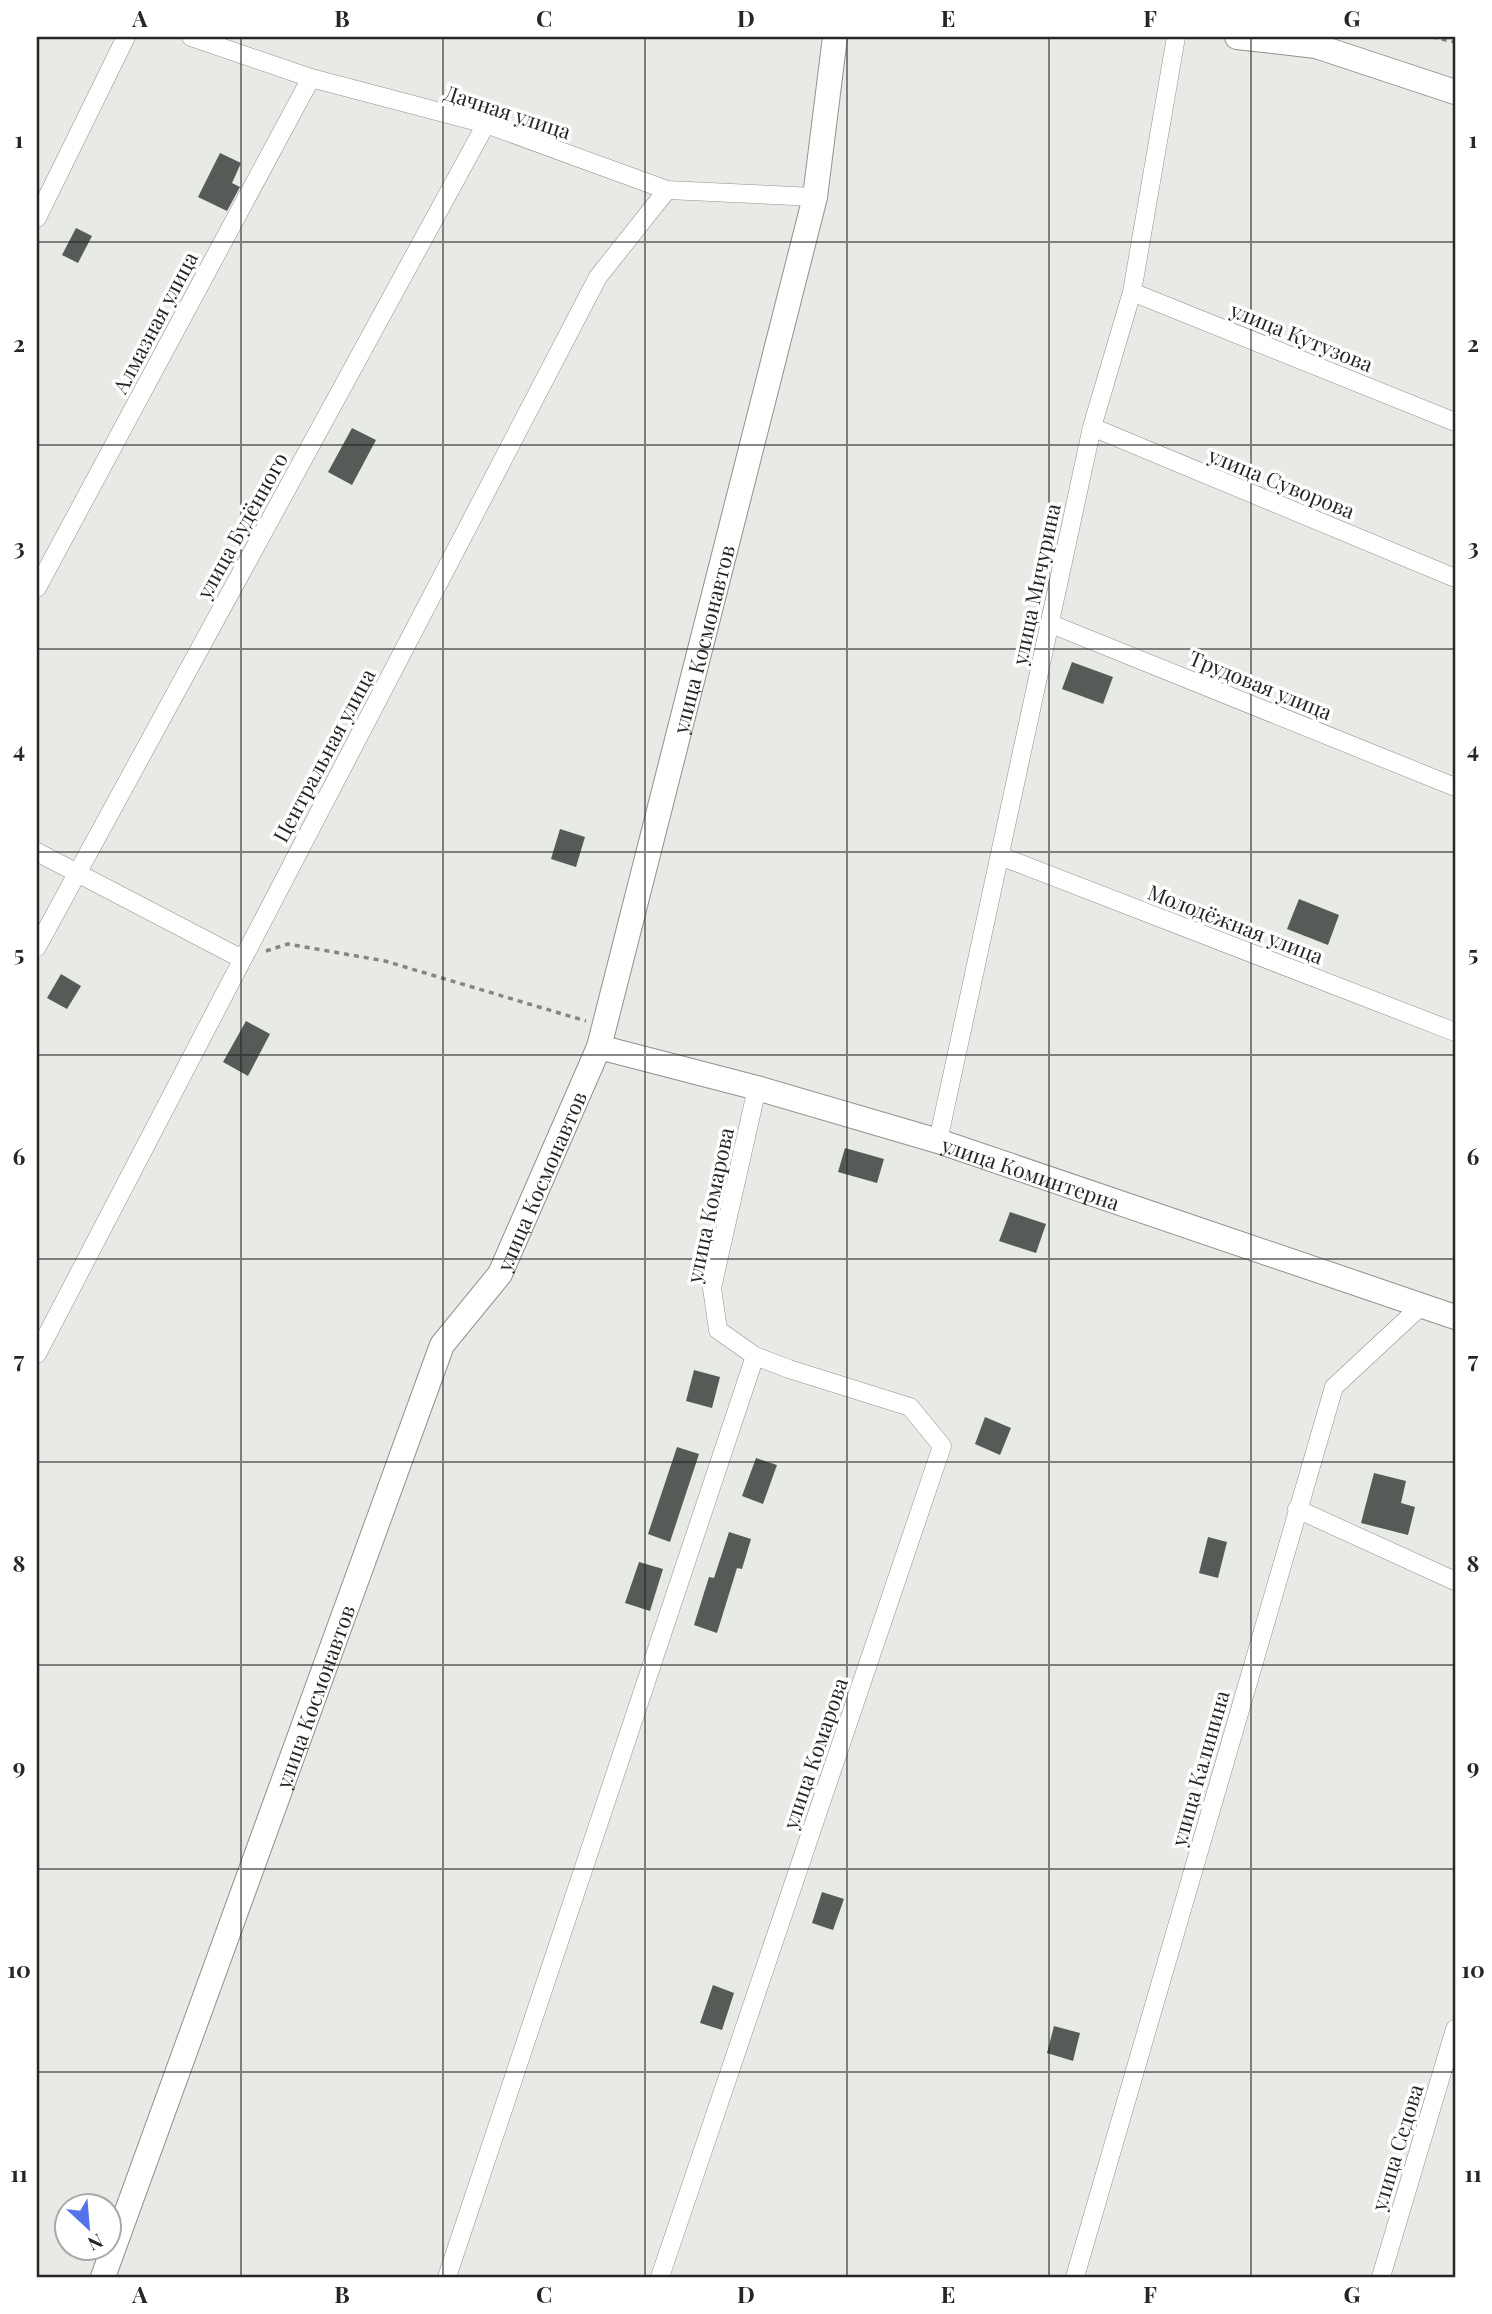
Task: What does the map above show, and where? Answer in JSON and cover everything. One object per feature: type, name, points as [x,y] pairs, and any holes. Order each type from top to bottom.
[{"type":"street","points":[[37,218],[126,37]]},
{"type":"street","name":"Дачная улица","points":[[191,37],[311,78],[486,124],[667,190],[815,197]]},
{"type":"street","name":"улица Космонавтов","points":[[103,2277],[442,1345],[500,1274],[602,1037],[815,197],[835,37]]},
{"type":"street","name":"улица Мичурина","points":[[938,1141],[1092,428],[1132,292],[1176,37]]},
{"type":"street","points":[[1237,37],[1317,47],[1455,92]]},
{"type":"street","name":"Алмазная улица","points":[[37,588],[311,78]]},
{"type":"street","name":"улица Будённого","points":[[37,947],[486,124]]},
{"type":"street","name":"Центральная улица","points":[[37,1354],[598,277],[667,190]]},
{"type":"street","name":"улица Кутузова","points":[[1132,292],[1455,422]]},
{"type":"street","name":"улица Суворова","points":[[1092,428],[1455,578]]},
{"type":"street","name":"Трудовая улица","points":[[1051,624],[1455,787]]},
{"type":"street","points":[[37,852],[242,959]]},
{"type":"street","name":"Молодёжная улица","points":[[1000,856],[1455,1032]]},
{"type":"street","name":"улица Коминтерна","points":[[602,1037],[757,1088],[938,1141],[1455,1317]]},
{"type":"street","name":"улица Комарова","points":[[660,2277],[943,1446],[910,1407],[755,1356],[718,1330],[712,1288],[757,1088]]},
{"type":"street","name":"улица Калинина","points":[[1075,2277],[1334,1387],[1421,1306]]},
{"type":"street","points":[[447,2277],[755,1356]]},
{"type":"street","points":[[1297,1509],[1455,1581]]},
{"type":"street","name":"улица Седова","points":[[1380,2277],[1455,2029]]},
{"type":"path","points":[[1432,37],[1455,42]]},
{"type":"path","points":[[242,959],[288,944],[385,961],[602,1037]]},
{"type":"building","points":[[220,153],[241,163],[232,183],[240,187],[227,211],[198,197]]},
{"type":"building","points":[[76,228],[92,236],[78,263],[62,255]]},
{"type":"building","points":[[352,428],[376,440],[352,485],[328,472]]},
{"type":"building","points":[[1072,662],[1113,677],[1103,704],[1062,689]]},
{"type":"building","points":[[560,829],[585,837],[576,867],[551,859]]},
{"type":"building","points":[[1299,899],[1339,915],[1328,945],[1287,929]]},
{"type":"building","points":[[61,974],[81,986],[67,1009],[47,998]]},
{"type":"building","points":[[246,1021],[270,1034],[248,1076],[223,1062]]},
{"type":"building","points":[[845,1148],[884,1159],[877,1183],[838,1172]]},
{"type":"building","points":[[1010,1212],[1046,1224],[1036,1253],[999,1241]]},
{"type":"building","points":[[694,1370],[720,1377],[712,1408],[686,1401]]},
{"type":"building","points":[[985,1417],[1011,1428],[1000,1455],[975,1444]]},
{"type":"building","points":[[677,1447],[699,1454],[670,1542],[648,1534]]},
{"type":"building","points":[[756,1458],[777,1465],[763,1504],[742,1496]]},
{"type":"building","points":[[1374,1473],[1406,1481],[1401,1503],[1415,1507],[1408,1535],[1361,1523]]},
{"type":"building","points":[[729,1532],[751,1539],[742,1569],[737,1568],[717,1633],[694,1625],[709,1577],[714,1578]]},
{"type":"building","points":[[1208,1537],[1227,1542],[1218,1578],[1199,1573]]},
{"type":"building","points":[[639,1562],[663,1569],[650,1611],[625,1603]]},
{"type":"building","points":[[822,1892],[844,1899],[833,1930],[812,1923]]},
{"type":"building","points":[[713,1985],[734,1993],[722,2030],[700,2023]]},
{"type":"building","points":[[1054,2026],[1080,2033],[1073,2061],[1047,2053]]}]
